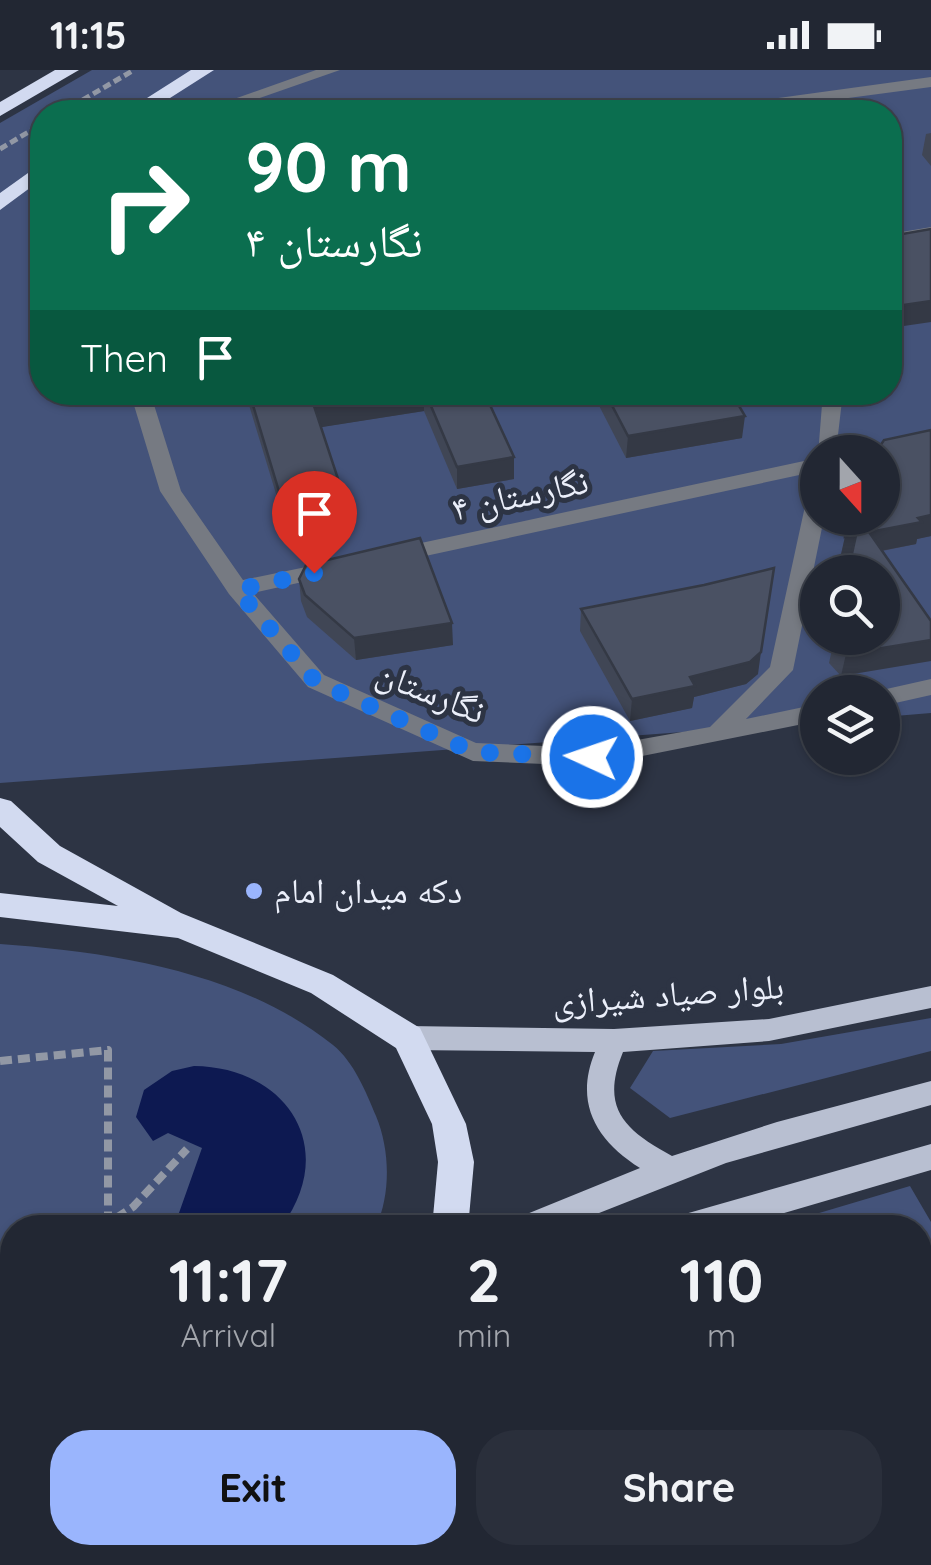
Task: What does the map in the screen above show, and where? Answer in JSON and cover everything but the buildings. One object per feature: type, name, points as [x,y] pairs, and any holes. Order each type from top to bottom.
[{"type":"highway","points":[[0,110],[69,70]]},
{"type":"highway","points":[[155,100],[204,70]]},
{"type":"highway","points":[[0,204],[30,180]]},
{"type":"highway","points":[[0,809],[49,854],[181,926],[322,984],[408,1038],[448,1124],[456,1162],[451,1215]]},
{"type":"highway","points":[[0,905],[181,926]]},
{"type":"main road","name":"بلوار صیاد شیرازی","points":[[408,1038],[614,1041],[769,1030],[931,997]]},
{"type":"main road","points":[[614,1041],[598,1075],[602,1113],[628,1148],[668,1169]]},
{"type":"main road","points":[[555,1215],[607,1190],[668,1169],[810,1124],[931,1093]]},
{"type":"main road","points":[[730,1215],[931,1157]]},
{"type":"street","points":[[241,100],[332,70]]},
{"type":"street","points":[[818,100],[931,82]]},
{"type":"street","points":[[902,236],[931,232]]},
{"type":"street","name":"نگارستان","points":[[144,405],[171,491],[237,590],[316,682],[474,752],[592,757],[800,716]]},
{"type":"street","points":[[828,435],[831,405]]},
{"type":"street","name":"نگارستان ۴","points":[[237,590],[800,468]]},
{"type":"street","points":[[717,734],[780,670],[810,535]]},
{"type":"street","points":[[900,694],[931,687]]},
{"type":"path","points":[[83,100],[134,70]]},
{"type":"path","points":[[0,149],[30,131]]},
{"type":"path","points":[[0,1061],[108,1050],[104,1215]]},
{"type":"path","points":[[121,1215],[187,1149]]},
{"type":"shaded area","points":[[92,70],[931,70],[931,713],[900,716],[900,675],[800,675],[800,723],[0,783],[0,123],[30,106],[30,405],[902,405],[902,100],[40,100]]},
{"type":"shaded area","points":[[0,944],[131,960],[217,983],[258,1000],[297,1020],[340,1052],[368,1097],[381,1129],[387,1172],[381,1215],[0,1215]]},
{"type":"shaded area","points":[[931,1018],[931,1051],[670,1118],[630,1088],[653,1051],[781,1044]]},
{"type":"shaded area","points":[[194,1066],[227,1070],[255,1080],[278,1097],[294,1117],[304,1142],[305,1169],[298,1197],[288,1215],[178,1215],[202,1148],[168,1133],[153,1141],[136,1117],[144,1090],[172,1071]]},
{"type":"shaded area","points":[[910,1186],[927,1215],[812,1215]]},
{"type":"place","name":"دکه میدان امام","points":[[254,891]]},
{"type":"route","points":[[314,573],[237,590],[316,682],[474,752],[592,757]]}]
